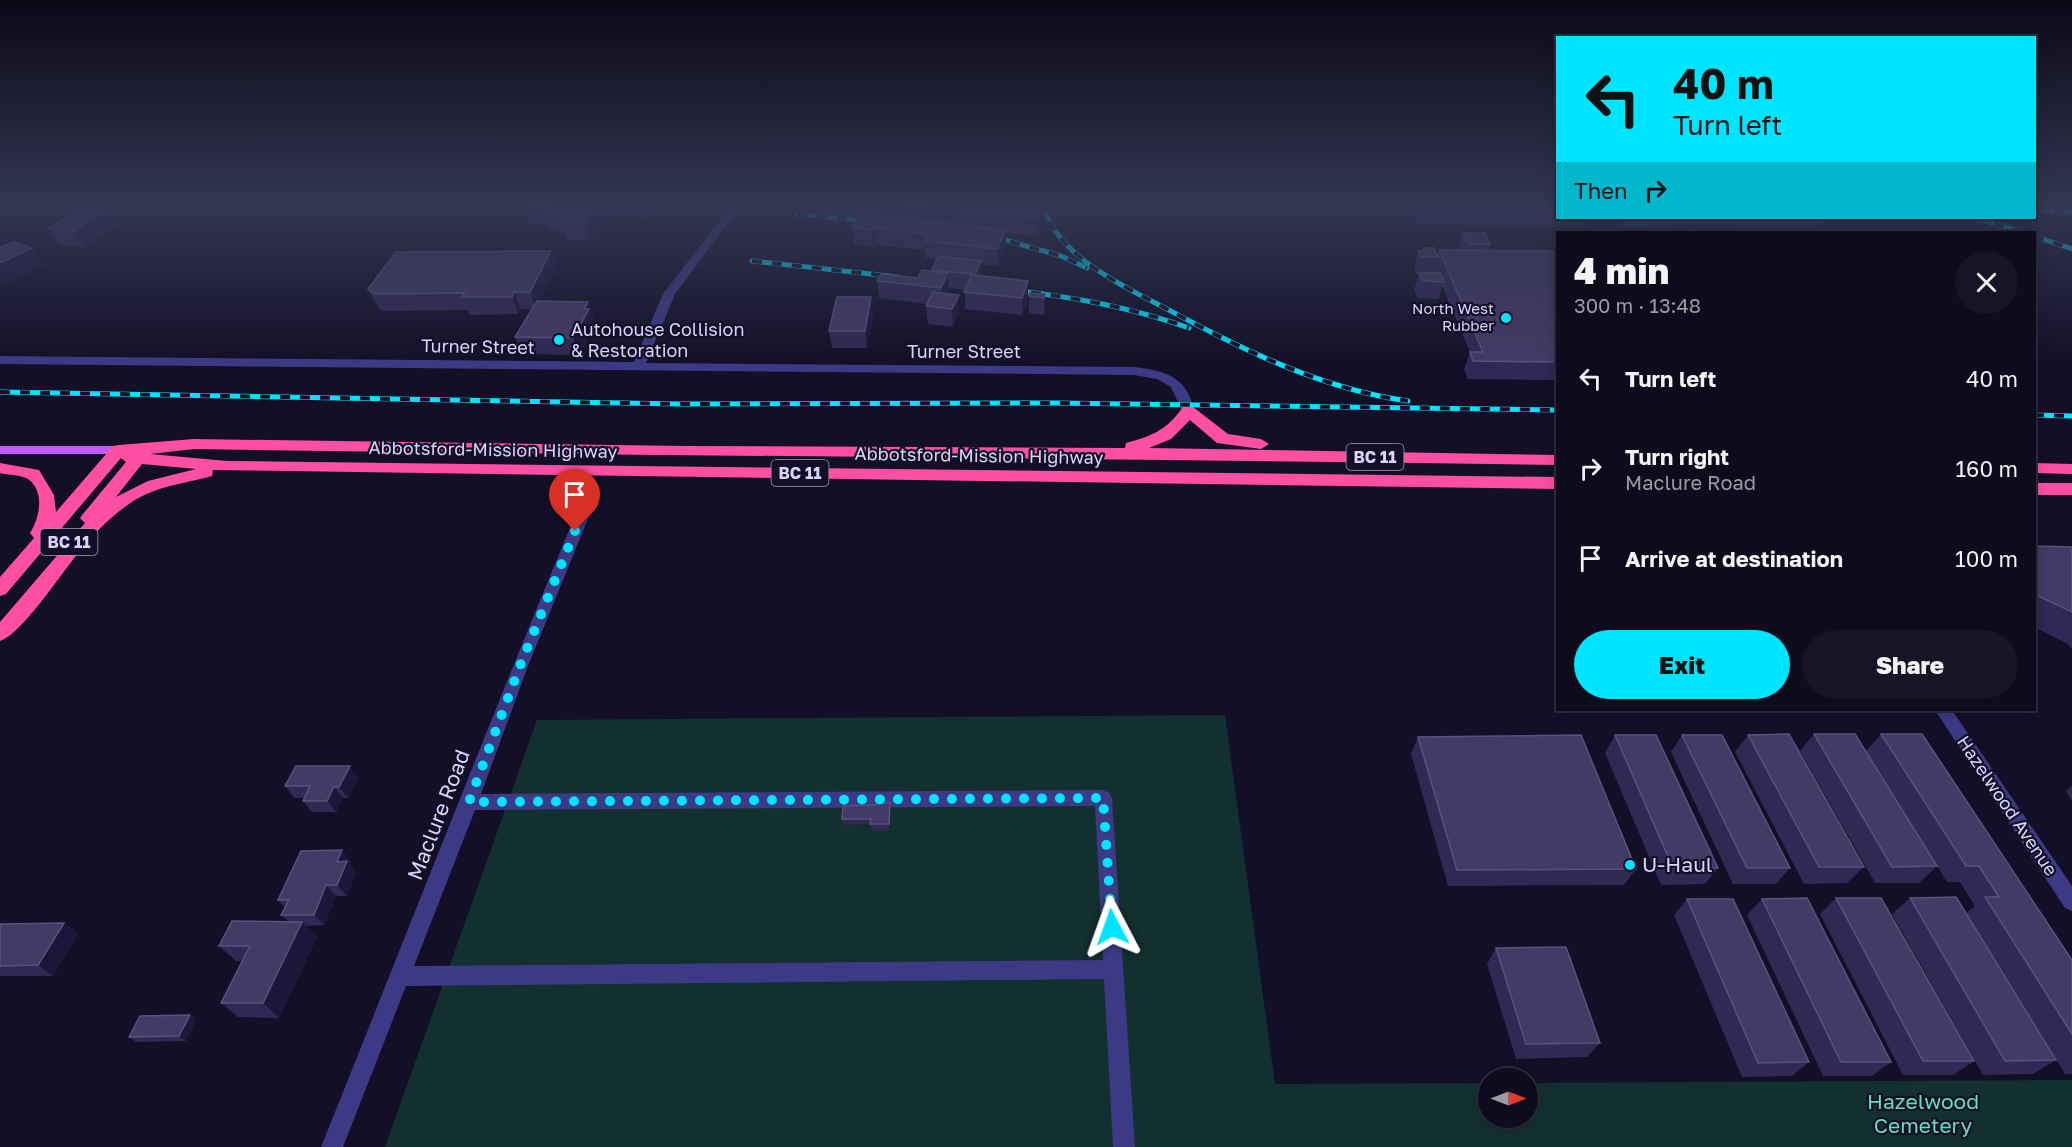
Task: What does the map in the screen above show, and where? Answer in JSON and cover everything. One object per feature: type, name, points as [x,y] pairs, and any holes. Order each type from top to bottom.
[{"type":"highway","points":[[1055,452],[1150,444],[1170,435],[1182,422],[1188,410],[1223,439],[1240,443],[1556,450]]},
{"type":"highway","name":"Abbotsford-Mission Highway","points":[[142,453],[194,444],[685,451],[1055,452],[1556,460]]},
{"type":"highway","name":"Abbotsford-Mission Highway","points":[[117,452],[142,453],[226,466],[1556,483]]},
{"type":"highway","name":"BC 11","points":[[0,589],[117,452]]},
{"type":"highway","name":"BC 11","points":[[0,626],[142,453]]},
{"type":"highway","points":[[0,634],[96,522],[125,499],[165,481],[226,466]]},
{"type":"highway","points":[[0,468],[33,474],[46,492],[48,513],[43,529],[0,581]]},
{"type":"highway","points":[[2036,468],[2072,469]]},
{"type":"highway","points":[[2036,489],[2072,489]]},
{"type":"main road","points":[[0,450],[117,452]]},
{"type":"street","points":[[638,367],[669,294],[697,257]]},
{"type":"street","name":"Turner Street","points":[[0,360],[1134,371],[1169,378],[1179,388],[1188,410]]},
{"type":"street","name":"Maclure Road","points":[[332,1147],[469,802],[520,666],[589,499]]},
{"type":"street","name":"Hazelwood Avenue","points":[[1944,711],[2072,902]]},
{"type":"street","points":[[469,802],[1103,798],[1124,1147]]},
{"type":"street","points":[[400,976],[1114,969]]},
{"type":"green space","name":"Hazelwood Cemetery","points":[[1225,715],[1275,1084],[1478,1083],[1478,1128],[1538,1128],[1538,1083],[2072,1080],[2072,1147],[385,1147],[537,720]]},
{"type":"building","points":[[0,257],[14,257],[0,263]]},
{"type":"building","points":[[393,257],[548,257],[530,292],[514,292],[512,297],[462,297],[465,293],[374,294],[368,289]]},
{"type":"building","points":[[938,257],[943,257],[981,261],[975,275],[1028,281],[1022,298],[964,292],[972,274],[932,270]]},
{"type":"building","name":"North West Rubber","points":[[1442,257],[1556,257],[1556,362],[1473,361],[1470,352],[1483,352]]},
{"type":"building","points":[[922,270],[948,273],[941,288],[877,281],[881,274],[918,278]]},
{"type":"building","points":[[1419,273],[1440,273],[1444,282],[1423,281]]},
{"type":"building","points":[[933,292],[959,295],[952,309],[926,306]]},
{"type":"building","points":[[1030,293],[1045,294],[1044,298],[1029,296]]},
{"type":"building","points":[[837,297],[871,297],[865,331],[829,331]]},
{"type":"building","points":[[537,301],[588,302],[584,309],[589,309],[573,338],[515,337]]},
{"type":"building","points":[[2036,546],[2072,547],[2072,612],[2036,595]]},
{"type":"building","points":[[1789,734],[1864,867],[1819,867],[1748,735]]},
{"type":"building","points":[[1814,734],[1855,734],[1937,866],[1892,867]]},
{"type":"building","points":[[1881,734],[1922,734],[2072,960],[2072,1034],[1985,897],[1999,897],[1979,866],[1966,866]]},
{"type":"building","points":[[1581,735],[1636,869],[1457,870],[1418,737]]},
{"type":"building","points":[[1615,735],[1656,735],[1718,868],[1673,868]]},
{"type":"building","points":[[1682,735],[1722,735],[1790,868],[1747,868]]},
{"type":"building","points":[[296,766],[350,766],[339,787],[334,787],[327,801],[303,801],[310,786],[285,786]]},
{"type":"building","points":[[876,803],[890,803],[889,824],[870,824],[871,819],[842,819],[843,806],[876,805]]},
{"type":"building","points":[[342,850],[337,862],[347,861],[337,885],[326,885],[314,915],[281,915],[289,900],[278,900],[301,851]]},
{"type":"building","points":[[1956,897],[2056,1060],[2005,1061],[1910,898]]},
{"type":"building","points":[[1807,898],[1891,1062],[1841,1062],[1762,899]]},
{"type":"building","points":[[1836,898],[1881,898],[1974,1061],[1923,1061]]},
{"type":"building","points":[[1687,899],[1733,899],[1809,1062],[1758,1063]]},
{"type":"building","points":[[232,921],[302,922],[263,1003],[221,1003],[250,946],[219,946]]},
{"type":"building","points":[[64,923],[38,965],[0,966],[0,924]]},
{"type":"building","points":[[1566,947],[1600,1043],[1526,1044],[1496,948]]},
{"type":"building","points":[[190,1015],[179,1036],[129,1037],[140,1016]]},
{"type":"railway","points":[[1062,257],[1087,268]]},
{"type":"railway","points":[[1079,257],[1131,290],[1254,353],[1345,387],[1408,401]]},
{"type":"railway","points":[[752,261],[898,277]]},
{"type":"railway","points":[[1011,290],[1101,304],[1145,314],[1189,328]]},
{"type":"railway","points":[[0,392],[680,404],[1056,403],[1556,410]]},
{"type":"railway","points":[[2036,415],[2072,416]]},
{"type":"place","name":"North West Rubber","points":[[1506,318]]},
{"type":"place","name":"Autohouse Collision & Restoration","points":[[559,340]]},
{"type":"place","name":"U-Haul","points":[[1630,865]]},
{"type":"route","points":[[575,531],[520,666],[469,802],[1103,798],[1112,927]]}]
